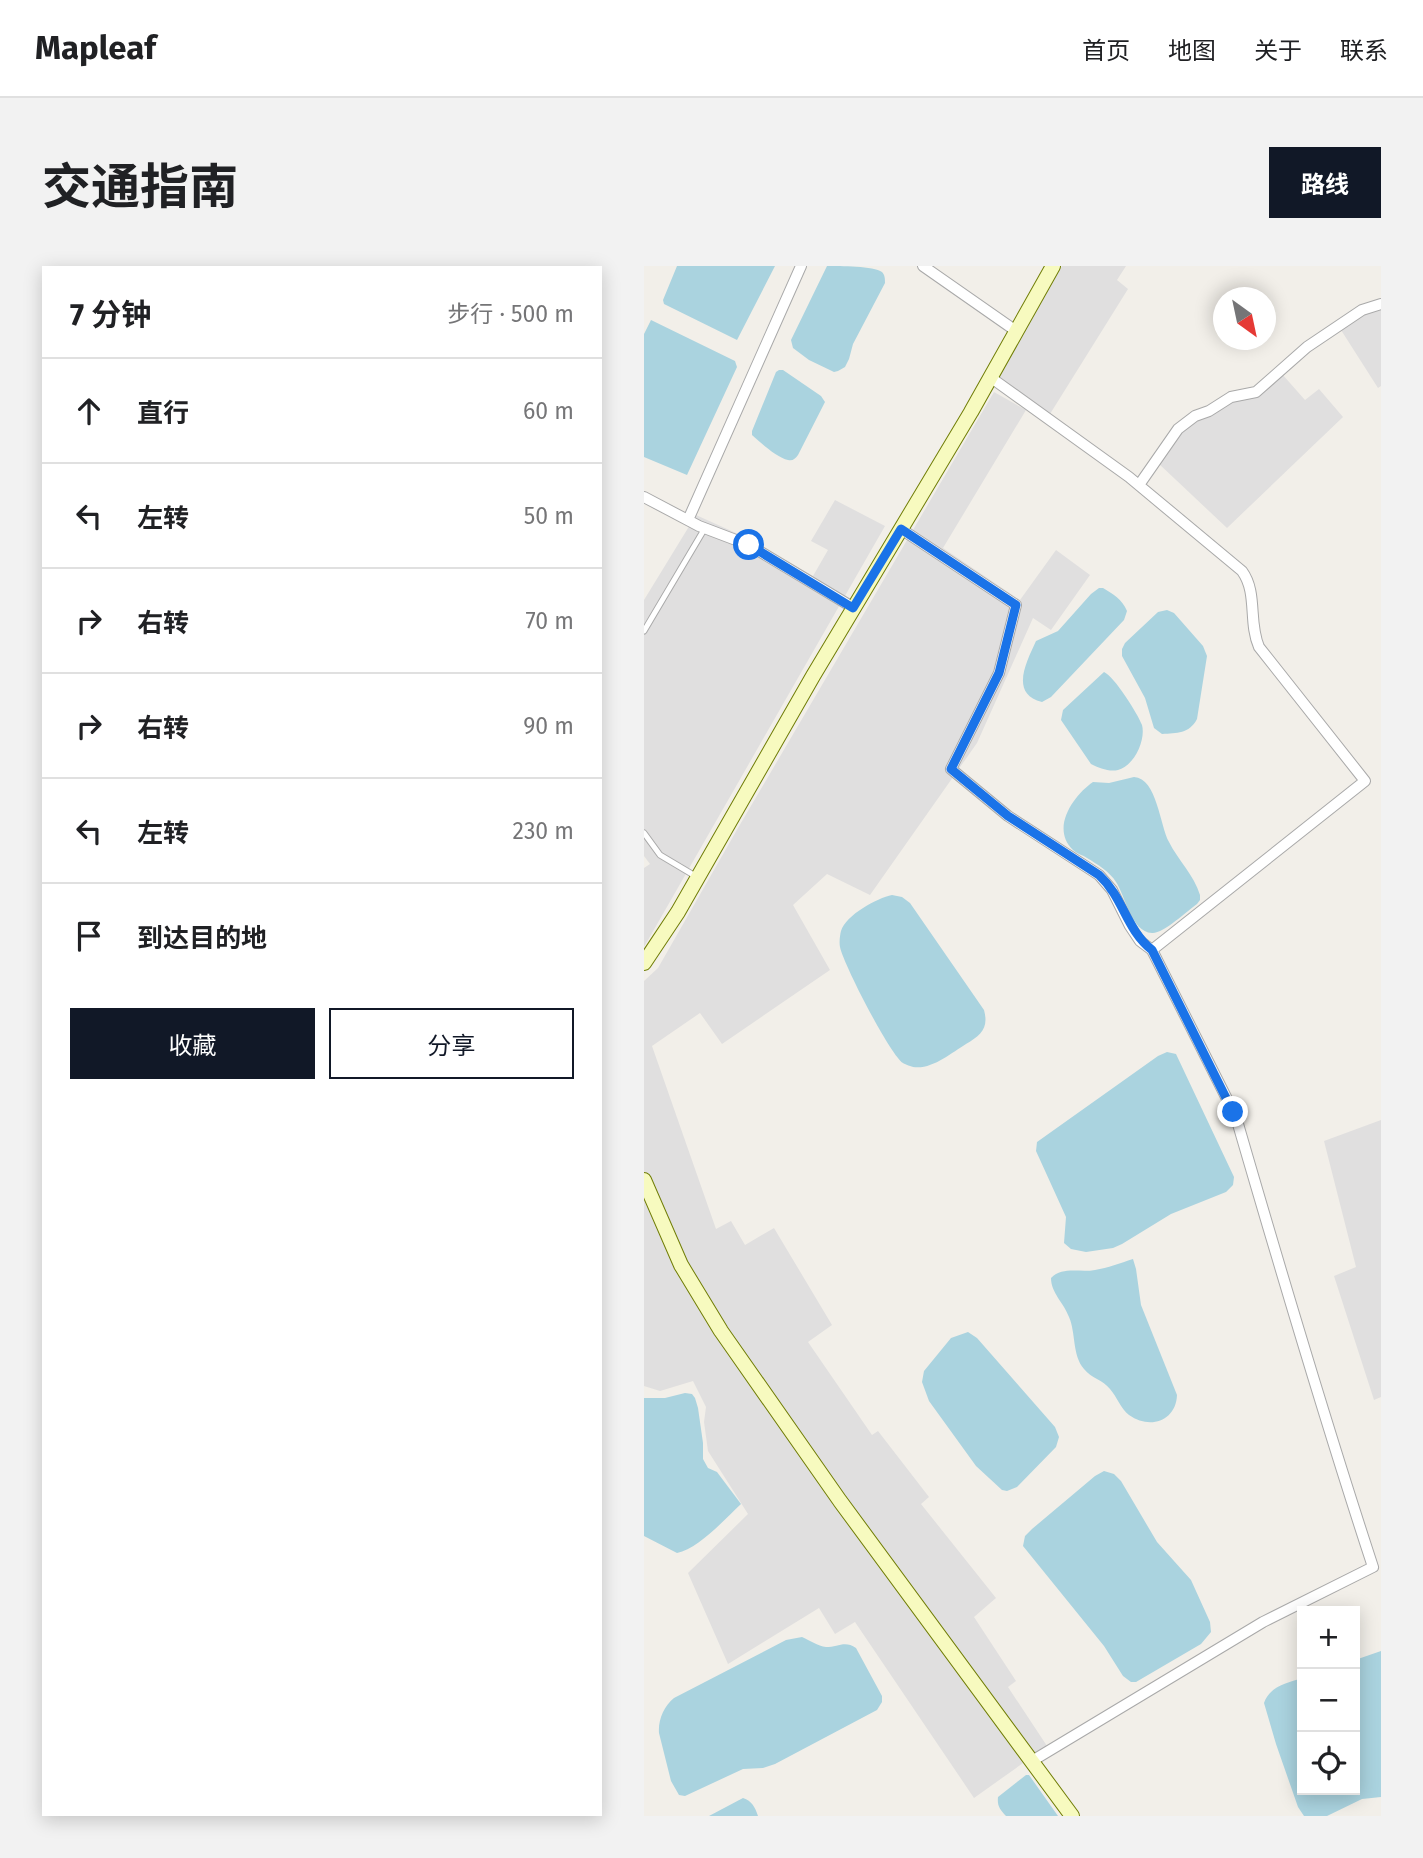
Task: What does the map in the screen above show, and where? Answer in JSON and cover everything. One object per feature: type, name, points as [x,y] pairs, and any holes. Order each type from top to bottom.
[{"type":"street","points":[[688,520],[802,266]]},
{"type":"street","points":[[923,266],[1016,331]]},
{"type":"street","points":[[644,963],[698,878],[1053,266]]},
{"type":"street","points":[[1139,485],[1178,429],[1186,422],[1231,397],[1256,392],[1307,347],[1362,310],[1381,304]]},
{"type":"street","points":[[990,377],[1139,485],[1242,572],[1250,586],[1254,633],[1259,647],[1365,781],[1152,950]]},
{"type":"street","points":[[644,496],[705,528],[749,545],[853,608]]},
{"type":"street","points":[[901,529],[1016,605],[999,673],[951,769],[1008,816],[1099,875],[1112,890],[1140,941],[1152,950],[1238,1124],[1330,1436],[1377,1566],[1263,1622],[1032,1761]]},
{"type":"street","points":[[644,1180],[681,1265],[721,1331],[840,1501],[1072,1816]]},
{"type":"lane","points":[[644,631],[705,528]]},
{"type":"lane","points":[[644,834],[660,855],[698,878]]},
{"type":"shaded area","points":[[1062,266],[1126,266],[1117,280],[1128,289],[1050,414],[995,376]]},
{"type":"shaded area","points":[[1381,308],[1381,386],[1378,388],[1341,330],[1372,310]]},
{"type":"shaded area","points":[[1282,374],[1305,400],[1319,389],[1343,417],[1227,528],[1158,463],[1177,434],[1194,419],[1259,393]]},
{"type":"shaded area","points":[[994,392],[1026,410],[943,548],[1020,600],[1056,550],[1090,575],[1051,630],[1033,618],[977,743],[870,895],[827,874],[793,905],[830,970],[722,1044],[700,1013],[652,1046],[716,1229],[731,1221],[745,1245],[774,1228],[832,1325],[808,1342],[872,1435],[878,1431],[929,1497],[921,1504],[996,1598],[974,1617],[1016,1681],[1008,1687],[1047,1746],[974,1798],[855,1622],[835,1634],[819,1608],[728,1664],[688,1573],[748,1514],[708,1451],[704,1422],[706,1407],[693,1381],[660,1391],[644,1386],[644,981],[658,968]]},
{"type":"shaded area","points":[[835,500],[885,526],[644,947],[644,868],[650,864],[644,856],[644,600],[696,515],[747,538],[813,576],[828,550],[811,541]]},
{"type":"shaded area","points":[[1381,1120],[1381,1397],[1374,1400],[1334,1276],[1356,1267],[1324,1141]]},
{"type":"water","points":[[677,266],[775,266],[737,340],[664,304],[663,300]]},
{"type":"water","points":[[827,266],[878,270],[882,272],[885,280],[853,344],[845,367],[834,372],[809,360],[793,348],[791,340]]},
{"type":"water","points":[[651,320],[735,361],[737,367],[687,475],[644,457],[644,334]]},
{"type":"water","points":[[779,370],[783,370],[821,396],[825,402],[798,455],[791,460],[774,453],[752,435]]},
{"type":"water","points":[[1099,588],[1110,592],[1123,603],[1127,611],[1124,620],[1051,697],[1042,702],[1032,698],[1026,692],[1023,676],[1036,641],[1058,631]]},
{"type":"water","points":[[1167,610],[1174,613],[1203,646],[1207,656],[1197,719],[1186,730],[1162,734],[1154,728],[1145,698],[1122,656],[1122,649],[1158,612]]},
{"type":"water","points":[[1104,672],[1114,680],[1125,696],[1140,720],[1143,731],[1134,758],[1118,770],[1091,764],[1061,720],[1063,710]]},
{"type":"water","points":[[1134,777],[1142,779],[1148,785],[1169,842],[1200,895],[1197,904],[1181,917],[1162,930],[1152,933],[1145,931],[1134,920],[1113,878],[1073,850],[1066,841],[1064,832],[1064,822],[1072,803],[1093,782],[1109,783]]},
{"type":"water","points":[[892,895],[902,897],[910,903],[984,1010],[984,1026],[976,1037],[927,1066],[913,1067],[903,1063],[888,1044],[858,989],[840,947],[841,931],[855,913]]},
{"type":"water","points":[[1167,1052],[1176,1054],[1234,1177],[1233,1185],[1226,1192],[1171,1214],[1113,1248],[1086,1252],[1071,1249],[1064,1243],[1066,1217],[1036,1151],[1037,1142]]},
{"type":"water","points":[[1133,1259],[1141,1305],[1177,1395],[1176,1404],[1167,1417],[1153,1422],[1137,1420],[1129,1415],[1107,1386],[1084,1369],[1076,1351],[1069,1317],[1055,1293],[1051,1278],[1061,1272],[1095,1270]]},
{"type":"water","points":[[968,1332],[977,1338],[1055,1427],[1059,1437],[1056,1447],[1017,1487],[1007,1491],[1002,1490],[976,1466],[929,1401],[922,1382],[924,1371],[951,1338]]},
{"type":"water","points":[[692,1394],[698,1408],[703,1459],[708,1468],[717,1472],[741,1504],[702,1540],[677,1553],[644,1536],[644,1398],[665,1398]]},
{"type":"water","points":[[1104,1471],[1114,1474],[1121,1481],[1157,1542],[1191,1580],[1210,1622],[1211,1632],[1201,1644],[1136,1682],[1123,1676],[1104,1646],[1023,1546],[1025,1536],[1032,1529]]},
{"type":"water","points":[[802,1637],[823,1646],[845,1644],[856,1648],[882,1696],[877,1710],[775,1764],[743,1769],[685,1796],[679,1795],[671,1781],[659,1733],[661,1718],[667,1705],[674,1698],[786,1640]]},
{"type":"water","points":[[1381,1651],[1381,1797],[1362,1799],[1327,1816],[1304,1816],[1298,1807],[1264,1703],[1275,1689],[1297,1680],[1297,1795],[1360,1795],[1360,1658]]},
{"type":"water","points":[[1029,1775],[1058,1816],[1006,1816],[1002,1811],[998,1797]]},
{"type":"water","points":[[743,1798],[753,1805],[758,1816],[709,1816]]},
{"type":"route","points":[[749,545],[853,608],[901,529],[1016,605],[999,673],[951,769],[1008,816],[1107,882],[1130,926],[1140,941],[1152,950],[1233,1112]]}]
